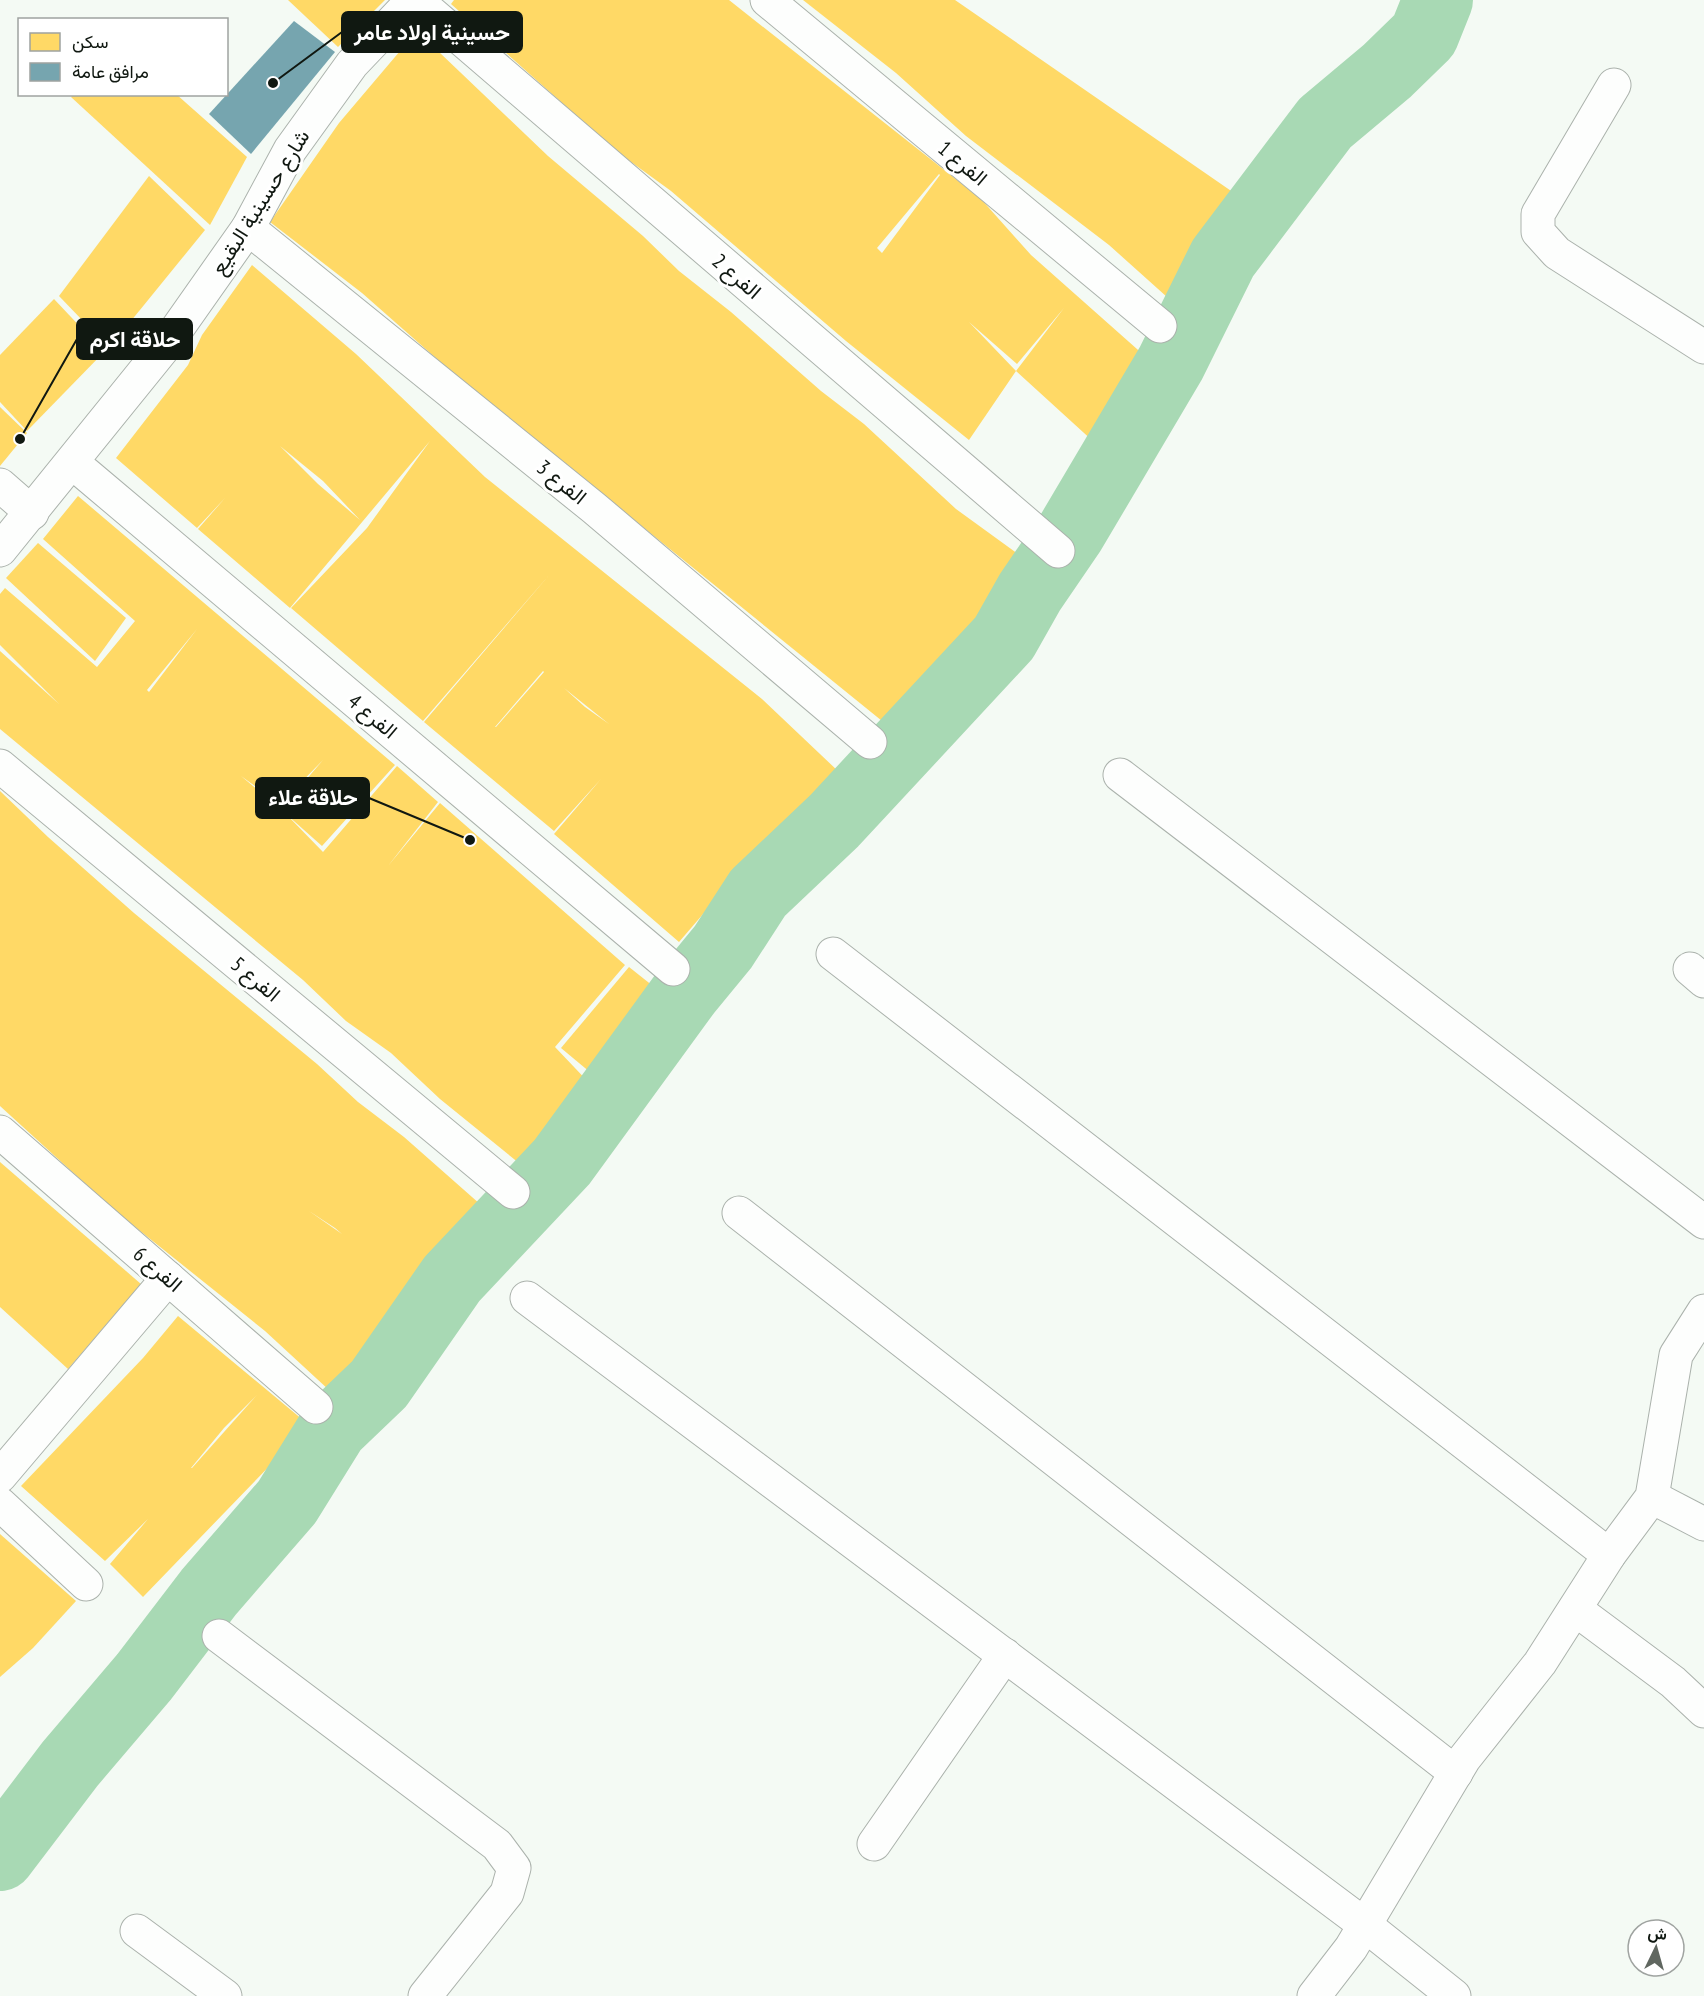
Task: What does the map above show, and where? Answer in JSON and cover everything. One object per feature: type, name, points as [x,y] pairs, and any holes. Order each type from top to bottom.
[{"type":"street","name":"شارع حسينية البقيع","points":[[0,550],[73,464],[165,346],[248,228],[290,150],[352,64],[414,0]]},
{"type":"street","name":"الفرع 2","points":[[414,0],[1058,551]]},
{"type":"street","name":"الفرع 1","points":[[767,0],[1160,326]]},
{"type":"street","points":[[1614,85],[1538,214],[1538,232],[1557,253],[1699,335]]},
{"type":"street","name":"الفرع 3","points":[[248,228],[585,501],[870,742]]},
{"type":"street","name":"الفرع 4","points":[[73,464],[673,969]]},
{"type":"street","points":[[0,484],[32,513]]},
{"type":"street","name":"الفرع 5","points":[[0,765],[513,1192]]},
{"type":"street","points":[[1120,775],[1704,1222]]},
{"type":"street","points":[[833,954],[1609,1555]]},
{"type":"street","name":"الفرع 6","points":[[0,1132],[316,1407]]},
{"type":"street","points":[[739,1213],[1456,1773]]},
{"type":"street","points":[[0,1476],[168,1278]]},
{"type":"street","points":[[527,1298],[1365,1925],[1454,1996]]},
{"type":"street","points":[[1314,1996],[1365,1925],[1456,1773],[1539,1663],[1609,1555],[1652,1497],[1676,1355],[1704,1311]]},
{"type":"street","points":[[1652,1497],[1704,1524]]},
{"type":"street","points":[[0,1504],[86,1584]]},
{"type":"street","points":[[1575,1609],[1673,1682],[1704,1711]]},
{"type":"street","points":[[219,1636],[497,1845],[514,1868],[507,1893],[425,1996]]},
{"type":"street","points":[[874,1844],[1005,1655]]},
{"type":"street","points":[[137,1931],[225,1996]]},
{"type":"building: سكن","points":[[288,0],[385,0],[338,47]]},
{"type":"building: سكن","points":[[454,0],[729,0],[981,199],[1031,255],[1155,365],[1095,443],[1016,371],[969,440],[846,341],[671,191],[616,151],[451,4]],"holes":[[[940,175],[882,253],[877,248]],[[1064,308],[1016,371],[969,322],[1017,364]]]},
{"type":"building: سكن","points":[[803,0],[955,0],[1237,195],[1167,297],[1109,245],[966,136],[896,73]]},
{"type":"building: سكن","points":[[417,31],[548,156],[643,236],[679,271],[731,312],[821,391],[864,424],[956,509],[1033,565],[887,725],[454,374],[362,293],[270,222],[339,123]]},
{"type":"building: سكن","points":[[178,96],[247,157],[210,225],[71,97]]},
{"type":"building: سكن","points":[[149,176],[205,230],[109,348],[59,296]]},
{"type":"building: سكن","points":[[252,265],[356,354],[485,477],[762,699],[839,772],[759,849],[679,942],[554,834],[601,779],[554,831],[424,722],[550,574],[423,721],[291,608],[367,528],[430,441],[290,608],[198,529],[225,498],[197,528],[116,458],[188,365],[202,335]],"holes":[[[280,446],[323,481],[360,520],[318,484]],[[543,671],[544,672],[495,727]],[[564,688],[609,724],[585,707]]]},
{"type":"building: سكن","points":[[54,299],[104,352],[27,431],[0,402],[0,355]]},
{"type":"building: سكن","points":[[0,407],[27,433],[0,466]]},
{"type":"building: سكن","points":[[78,496],[395,765],[322,846],[286,814],[323,852],[397,766],[438,802],[388,866],[440,803],[625,965],[555,1047],[594,1088],[530,1172],[440,1099],[391,1053],[346,1021],[303,980],[0,729],[0,651],[59,704],[0,645],[0,594],[5,588],[97,667],[135,621],[43,539]],"holes":[[[197,629],[149,692],[147,690]],[[323,760],[281,809],[241,776],[280,804]]]},
{"type":"building: سكن","points":[[38,543],[126,618],[95,661],[6,578]]},
{"type":"building: سكن","points":[[0,791],[134,913],[317,1064],[358,1102],[404,1137],[489,1212],[342,1402],[265,1331],[114,1210],[0,1106]]},
{"type":"building: سكن","points":[[629,967],[658,990],[591,1073],[561,1048]]},
{"type":"building: سكن","points":[[0,1162],[141,1284],[68,1369],[0,1307]]},
{"type":"building: سكن","points":[[178,1316],[309,1425],[143,1597],[110,1564],[148,1519],[105,1561],[21,1486],[143,1358]],"holes":[[[257,1395],[192,1468],[224,1428]]]},
{"type":"building: سكن","points":[[0,1534],[76,1601],[33,1648],[0,1677]]},
{"type":"building: مرافق عامة","points":[[294,21],[335,52],[251,154],[209,114],[228,96],[228,93]]},
{"type":"waterway","points":[[0,1856],[70,1764],[144,1677],[209,1592],[287,1502],[333,1428],[379,1384],[452,1279],[562,1162],[686,992],[723,947],[758,893],[834,821],[1004,638],[1030,592],[1071,532],[1171,363],[1223,258],[1325,123],[1387,71],[1424,35],[1438,0]]},
{"type":"place","name":"حسينية اولاد عامر","points":[[273,83]]},
{"type":"place","name":"حلاقة اكرم","points":[[20,439]]},
{"type":"place","name":"حلاقة علاء","points":[[470,840]]}]
